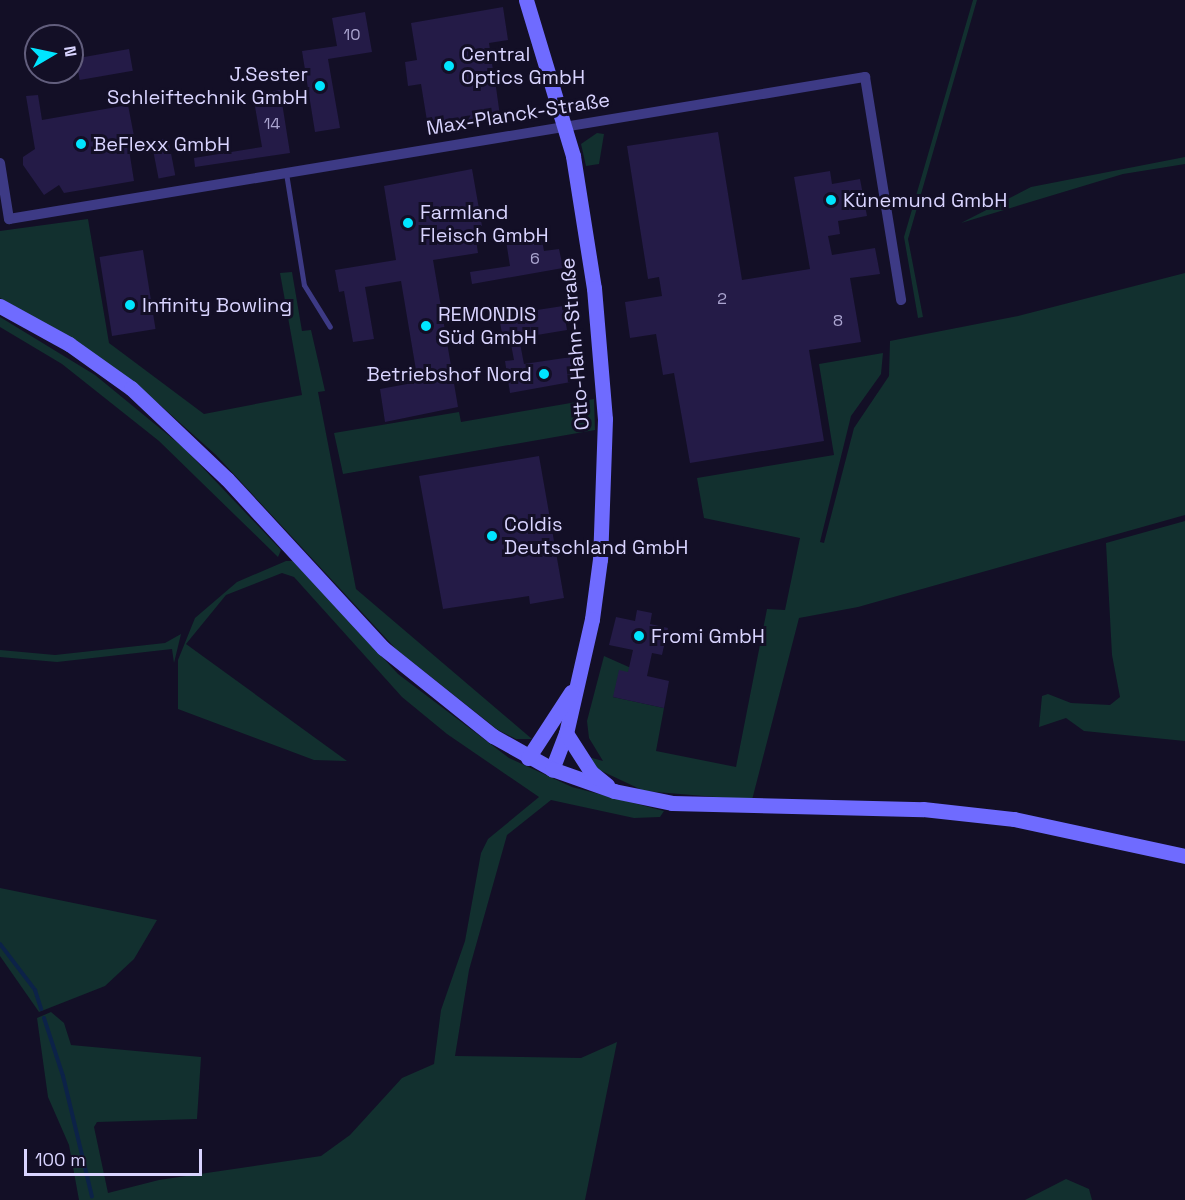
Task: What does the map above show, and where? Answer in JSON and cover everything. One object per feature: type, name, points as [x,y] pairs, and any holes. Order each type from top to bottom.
[{"type":"street","name":"Otto-Hahn-Straße","points":[[526,0],[564,124],[594,288],[605,419],[600,559],[592,620],[573,690]]},
{"type":"street","name":"Max-Planck-Straße","points":[[0,163],[9,219],[564,124],[865,77],[902,300]]},
{"type":"street","points":[[0,306],[69,344],[131,388],[228,479],[383,648],[493,736],[528,758],[614,791],[672,803],[923,809],[1004,818],[1185,856]]},
{"type":"street","points":[[552,769],[566,733],[573,690]]},
{"type":"street","points":[[528,758],[573,690]]},
{"type":"street","points":[[566,733],[591,772],[614,791]]},
{"type":"lane","points":[[286,171],[304,285],[330,327]]},
{"type":"green space","points":[[973,0],[977,0],[908,239],[923,317],[918,318],[904,237]]},
{"type":"green space","points":[[597,133],[604,134],[599,164],[586,166],[581,144]]},
{"type":"green space","points":[[1185,157],[1185,164],[1123,174],[961,223],[1031,187]]},
{"type":"green space","points":[[88,219],[109,343],[204,414],[302,395],[280,273],[292,272],[302,331],[311,330],[325,391],[318,392],[356,589],[532,739],[516,739],[498,730],[396,649],[216,455],[159,404],[64,334],[0,298],[0,231]]},
{"type":"green space","points":[[1185,273],[1185,515],[858,607],[799,618],[752,800],[644,791],[591,766],[581,755],[603,761],[589,738],[587,721],[604,656],[631,668],[613,697],[664,708],[656,751],[736,767],[767,609],[785,610],[800,538],[704,518],[697,478],[834,455],[819,364],[883,353],[881,374],[851,416],[820,542],[824,543],[854,428],[889,376],[890,341],[1018,316]]},
{"type":"green space","points":[[0,317],[95,375],[184,448],[281,550],[278,557],[159,441],[62,364],[0,327]]},
{"type":"green space","points":[[594,399],[595,430],[343,474],[334,433],[459,412],[461,422]]},
{"type":"green space","points":[[1185,521],[1185,741],[1084,731],[1066,718],[1039,727],[1042,696],[1048,694],[1071,703],[1110,705],[1120,697],[1112,655],[1106,543]]},
{"type":"green space","points":[[286,561],[293,561],[398,674],[509,758],[572,787],[664,811],[660,817],[634,818],[551,800],[507,835],[469,970],[455,1056],[581,1058],[617,1042],[585,1200],[79,1200],[69,1145],[48,1097],[37,1018],[51,1012],[64,1023],[71,1045],[201,1057],[197,1119],[97,1122],[94,1127],[108,1193],[159,1180],[321,1156],[350,1135],[402,1078],[434,1064],[441,1010],[465,941],[481,853],[488,839],[539,797],[447,734],[402,697],[294,577],[282,573],[226,595],[186,644],[347,761],[314,760],[178,709],[178,660],[195,618],[237,582]]},
{"type":"green space","points":[[181,634],[174,663],[172,649],[57,662],[0,657],[0,650],[55,655],[165,643]]},
{"type":"green space","points":[[0,888],[157,920],[134,959],[105,986],[39,1012],[0,956]]},
{"type":"green space","points":[[1066,1179],[1089,1189],[1092,1200],[1025,1200]]},
{"type":"building","name":"Central Optics GmbH","points":[[503,7],[508,40],[489,43],[493,70],[501,74],[495,80],[500,116],[428,127],[421,84],[408,86],[405,62],[417,60],[411,23]]},
{"type":"building","points":[[365,12],[372,52],[328,59],[340,128],[315,132],[302,51],[337,46],[332,18]]},
{"type":"building","points":[[129,49],[133,71],[84,79],[84,57]]},
{"type":"building","points":[[280,90],[290,153],[195,167],[194,158],[262,147],[253,95]]},
{"type":"building","name":"BeFlexx GmbH","points":[[38,95],[42,120],[128,105],[134,136],[127,137],[134,181],[64,193],[59,185],[44,195],[23,165],[23,157],[35,149],[26,96]]},
{"type":"building","points":[[718,132],[742,280],[810,269],[794,177],[830,171],[832,184],[860,179],[867,216],[838,221],[840,234],[828,236],[832,255],[875,248],[880,274],[850,278],[861,342],[809,350],[824,441],[690,463],[674,373],[663,375],[656,334],[630,338],[625,302],[662,296],[659,277],[648,279],[627,146]]},
{"type":"building","points":[[168,138],[175,175],[159,179],[151,141]]},
{"type":"building","points":[[472,169],[482,226],[474,227],[478,253],[433,260],[458,407],[385,422],[380,389],[418,382],[401,281],[365,287],[374,339],[353,342],[344,291],[339,292],[335,270],[396,260],[384,186]]},
{"type":"building","points":[[541,235],[544,251],[559,249],[563,268],[472,284],[470,272],[510,266],[506,241]]},
{"type":"building","name":"Infinity Bowling","points":[[143,250],[156,329],[112,336],[100,257]]},
{"type":"building","points":[[563,306],[567,330],[519,338],[524,364],[578,356],[582,380],[510,393],[505,361],[514,360],[510,339],[503,340],[499,316]]},
{"type":"building","name":"Coldis Deutschland GmbH","points":[[539,456],[564,598],[530,604],[529,596],[443,609],[419,476]]},
{"type":"building","points":[[637,610],[652,613],[650,624],[668,628],[662,655],[652,653],[647,676],[669,681],[664,708],[613,697],[619,670],[628,672],[633,650],[609,645],[616,617],[635,621]]},
{"type":"waterway","points":[[0,944],[35,990],[41,1009]]},
{"type":"waterway","points":[[44,1018],[63,1076],[92,1197]]},
{"type":"place","name":"Central Optics GmbH","points":[[449,66]]},
{"type":"place","name":"J.Sester Schleiftechnik GmbH","points":[[320,86]]},
{"type":"place","name":"BeFlexx GmbH","points":[[81,144]]},
{"type":"place","name":"Künemund GmbH","points":[[831,200]]},
{"type":"place","name":"Farmland Fleisch GmbH","points":[[408,223]]},
{"type":"place","name":"Infinity Bowling","points":[[130,305]]},
{"type":"place","name":"REMONDIS Süd GmbH","points":[[426,326]]},
{"type":"place","name":"Betriebshof Nord","points":[[544,374]]},
{"type":"place","name":"Coldis Deutschland GmbH","points":[[492,536]]},
{"type":"place","name":"Fromi GmbH","points":[[639,636]]}]
